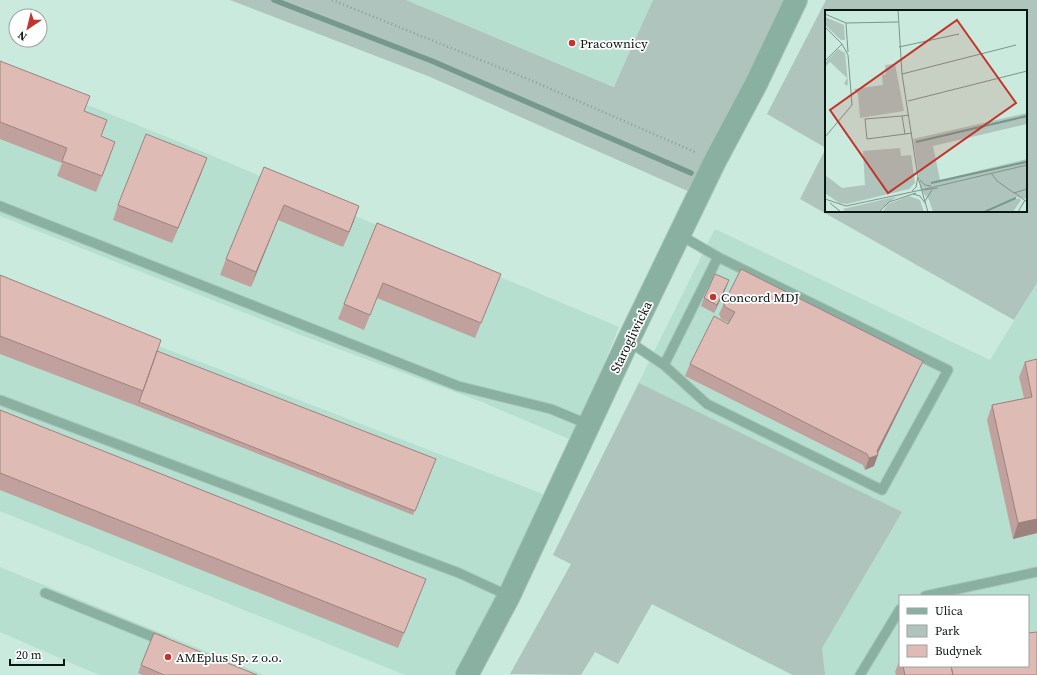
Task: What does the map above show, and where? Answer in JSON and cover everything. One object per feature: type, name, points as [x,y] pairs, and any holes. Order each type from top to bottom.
[{"type":"street","name":"Starogliwicka","points":[[467,675],[508,596],[628,341],[715,162],[756,84],[796,0]]},
{"type":"lane","points":[[0,206],[458,386],[551,409],[580,421]]},
{"type":"lane","points":[[628,341],[664,365],[707,404],[882,490],[948,370],[718,257],[680,235]]},
{"type":"lane","points":[[664,365],[718,257]]},
{"type":"lane","points":[[0,400],[459,573],[508,596]]},
{"type":"lane","points":[[930,595],[1037,572]]},
{"type":"lane","points":[[45,593],[174,646]]},
{"type":"lane","points":[[860,675],[899,611]]},
{"type":"path","points":[[332,0],[528,79],[715,162]]},
{"type":"shaded area","name":"Pracownicy","points":[[406,0],[653,0],[615,87]]},
{"type":"shaded area","points":[[0,70],[172,139],[619,327],[583,415],[569,439],[482,402],[301,335],[0,216]]},
{"type":"shaded area","points":[[715,229],[990,360],[1037,283],[1037,675],[793,675],[553,555]]},
{"type":"shaded area","points":[[0,285],[543,494],[464,675],[405,675],[0,511]]},
{"type":"shaded area","points":[[0,567],[264,675],[99,675],[0,632]]},
{"type":"green space","points":[[230,0],[406,0],[614,87],[653,0],[796,0],[699,196],[428,76]]},
{"type":"green space","points":[[826,0],[1037,0],[1037,283],[1014,320],[800,199],[825,150],[825,212],[1027,212],[1027,10],[825,10],[825,147],[767,114]]},
{"type":"green space","points":[[639,383],[902,512],[822,648],[825,675],[793,675],[652,604],[618,664],[595,652],[581,675],[510,674],[571,564],[553,555]]},
{"type":"building","points":[[0,61],[90,96],[84,111],[107,120],[101,136],[115,142],[102,176],[62,161],[67,148],[0,122]]},
{"type":"building","points":[[146,134],[207,158],[178,228],[118,205]]},
{"type":"building","points":[[264,167],[359,206],[349,232],[284,205],[256,272],[226,259]]},
{"type":"building","points":[[377,223],[501,274],[481,323],[383,283],[370,315],[344,304]]},
{"type":"building","points":[[741,269],[923,361],[877,451],[878,455],[869,458],[867,454],[690,364],[714,316],[728,324],[735,312],[725,307],[724,303]]},
{"type":"building","name":"Concord MDJ","points":[[715,274],[729,280],[717,305],[704,298]]},
{"type":"building","points":[[0,275],[161,340],[143,391],[0,336]]},
{"type":"building","points":[[157,351],[436,459],[415,511],[139,402]]},
{"type":"building","points":[[1037,359],[1037,519],[1018,523],[992,405],[1032,397],[1025,362]]},
{"type":"building","points":[[0,410],[426,579],[404,633],[0,473]]},
{"type":"building","points":[[1037,632],[1037,675],[953,675],[951,667],[1029,667],[1029,633]]},
{"type":"building","name":"AMEplus Sp. z o.o.","points":[[154,633],[257,675],[164,675],[141,665]]},
{"type":"building","points":[[903,667],[951,667],[953,675],[905,675]]},
{"type":"waterway","points":[[274,0],[432,61],[691,173]]},
{"type":"place","name":"Pracownicy","points":[[572,43]]},
{"type":"place","name":"Concord MDJ","points":[[713,297]]},
{"type":"place","name":"AMEplus Sp. z o.o.","points":[[168,657]]}]
